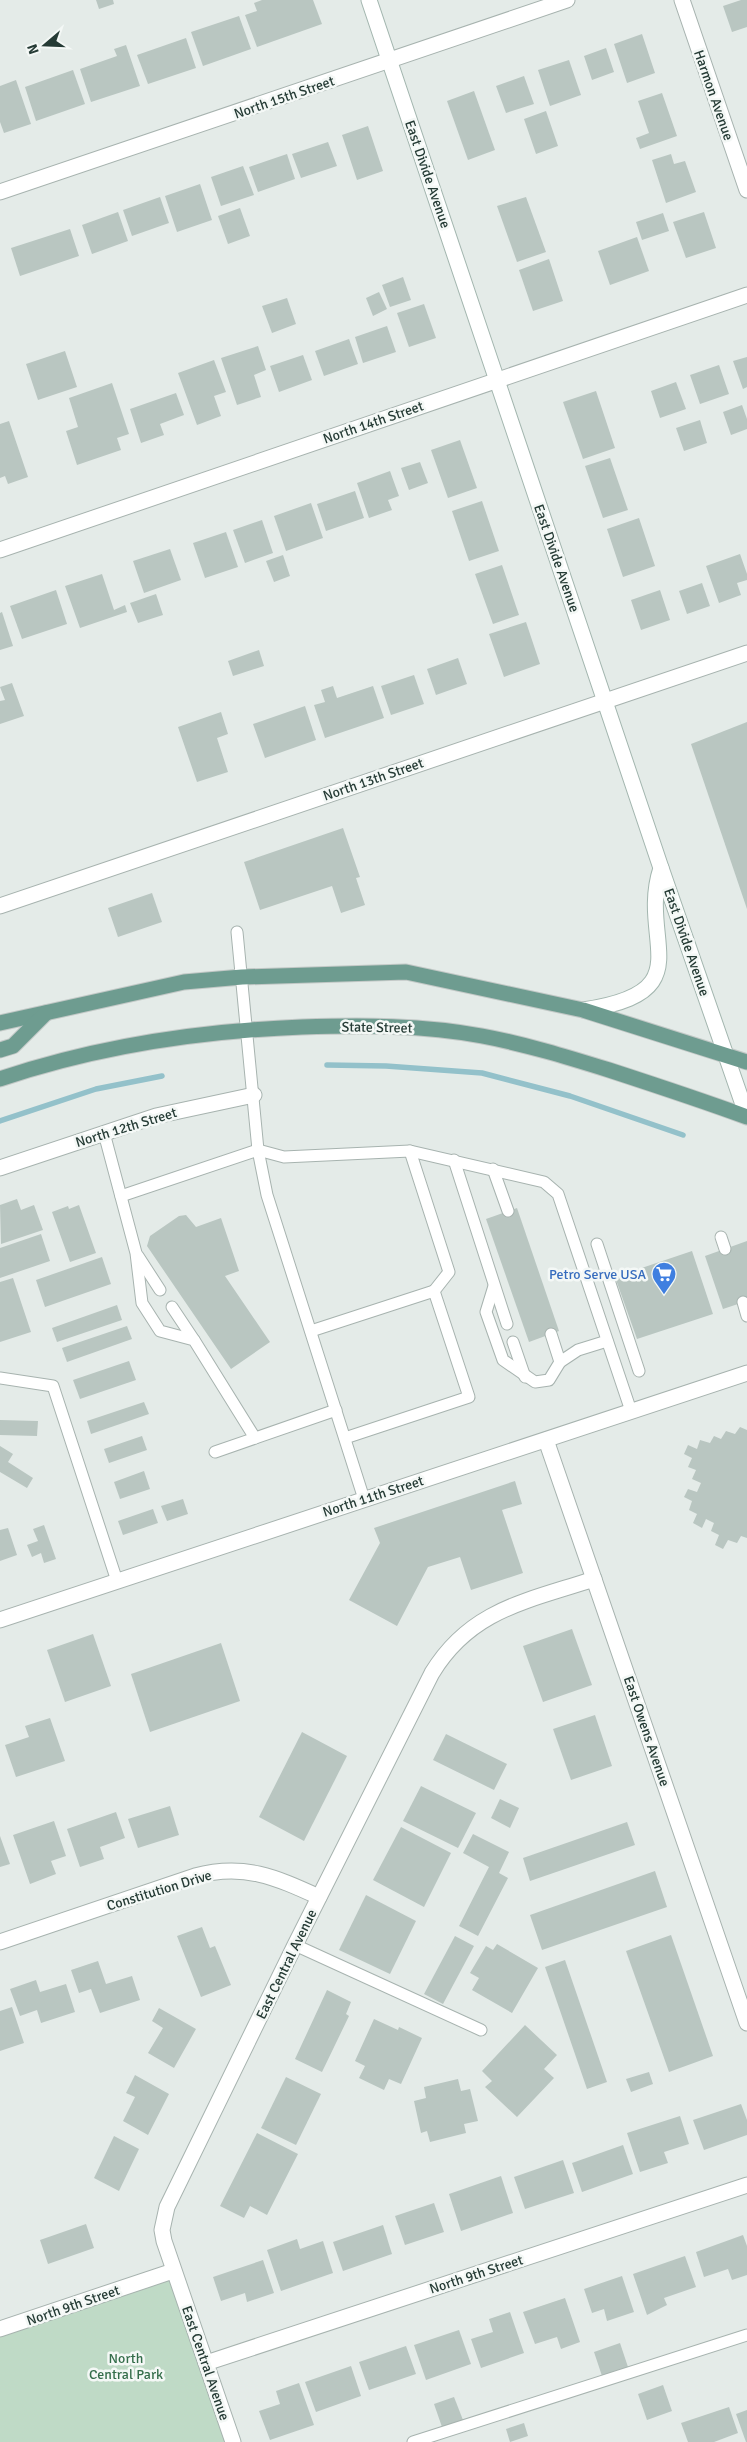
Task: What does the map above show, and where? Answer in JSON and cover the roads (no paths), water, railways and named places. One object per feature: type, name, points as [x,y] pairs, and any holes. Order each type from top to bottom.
[{"type":"main road","points":[[0,1023],[184,982],[242,977],[406,972],[583,1010],[747,1062]]},
{"type":"main road","points":[[0,1050],[13,1046],[47,1012]]},
{"type":"main road","name":"State Street","points":[[0,1079],[74,1057],[144,1042],[246,1031],[358,1025],[423,1028],[483,1036],[559,1055],[694,1097],[747,1116]]},
{"type":"street","name":"East Divide Avenue","points":[[369,0],[661,868],[747,1116]]},
{"type":"street","name":"North 15th Street","points":[[0,192],[567,0]]},
{"type":"street","name":"Harmon Avenue","points":[[682,0],[747,190]]},
{"type":"street","name":"North 14th Street","points":[[0,550],[747,295]]},
{"type":"street","name":"North 13th Street","points":[[0,906],[747,653]]},
{"type":"street","points":[[583,1010],[627,1001],[650,985],[660,959],[655,894],[661,868]]},
{"type":"street","name":"North 12th Street","points":[[0,1168],[178,1110],[254,1095]]},
{"type":"street","name":"North 11th Street","points":[[0,1620],[747,1373]]},
{"type":"street","name":"East Owens Avenue","points":[[546,1440],[747,2023]]},
{"type":"street","name":"East Central Avenue","points":[[233,2442],[164,2241],[162,2230],[167,2207],[295,1944],[432,1672],[445,1652],[464,1633],[493,1614],[594,1579]]},
{"type":"street","name":"Constitution Drive","points":[[0,1942],[195,1876],[219,1871],[243,1871],[264,1874],[319,1897]]},
{"type":"street","name":"North 9th Street","points":[[206,2363],[747,2185]]},
{"type":"street","name":"North 9th Street","points":[[0,2329],[174,2271]]},
{"type":"lane","points":[[236,932],[254,1095],[258,1150],[268,1195],[364,1499]]},
{"type":"lane","points":[[104,1133],[136,1253],[142,1303],[160,1331],[194,1340]]},
{"type":"lane","points":[[121,1196],[258,1150],[284,1157],[410,1151],[544,1182],[558,1194],[630,1411]]},
{"type":"lane","points":[[311,1331],[434,1291],[449,1272],[410,1151]]},
{"type":"lane","points":[[454,1160],[507,1324]]},
{"type":"lane","points":[[493,1170],[508,1211]]},
{"type":"lane","points":[[721,1237],[725,1249]]},
{"type":"lane","points":[[597,1244],[638,1371]]},
{"type":"lane","points":[[136,1253],[160,1290]]},
{"type":"lane","points":[[494,1286],[486,1312],[503,1360],[525,1377],[535,1382],[549,1380],[560,1362],[578,1350],[607,1341]]},
{"type":"lane","points":[[345,1438],[469,1397],[434,1291]]},
{"type":"lane","points":[[743,1302],[747,1316]]},
{"type":"lane","points":[[172,1308],[255,1438]]},
{"type":"lane","points":[[551,1334],[560,1362]]},
{"type":"lane","points":[[513,1342],[525,1377]]},
{"type":"lane","points":[[0,1378],[53,1386],[117,1581]]},
{"type":"lane","points":[[215,1452],[336,1410]]},
{"type":"lane","points":[[295,1944],[481,2030]]},
{"type":"lane","points":[[413,2442],[747,2334]]},
{"type":"waterway","points":[[327,1065],[386,1066],[482,1073],[570,1096],[683,1135]]},
{"type":"waterway","points":[[0,1121],[96,1089],[162,1076]]},
{"type":"place","name":"Petro Serve USA","points":[[664,1295]]},
{"type":"park label","name":"North Central Park","points":[[126,2366]]}]
